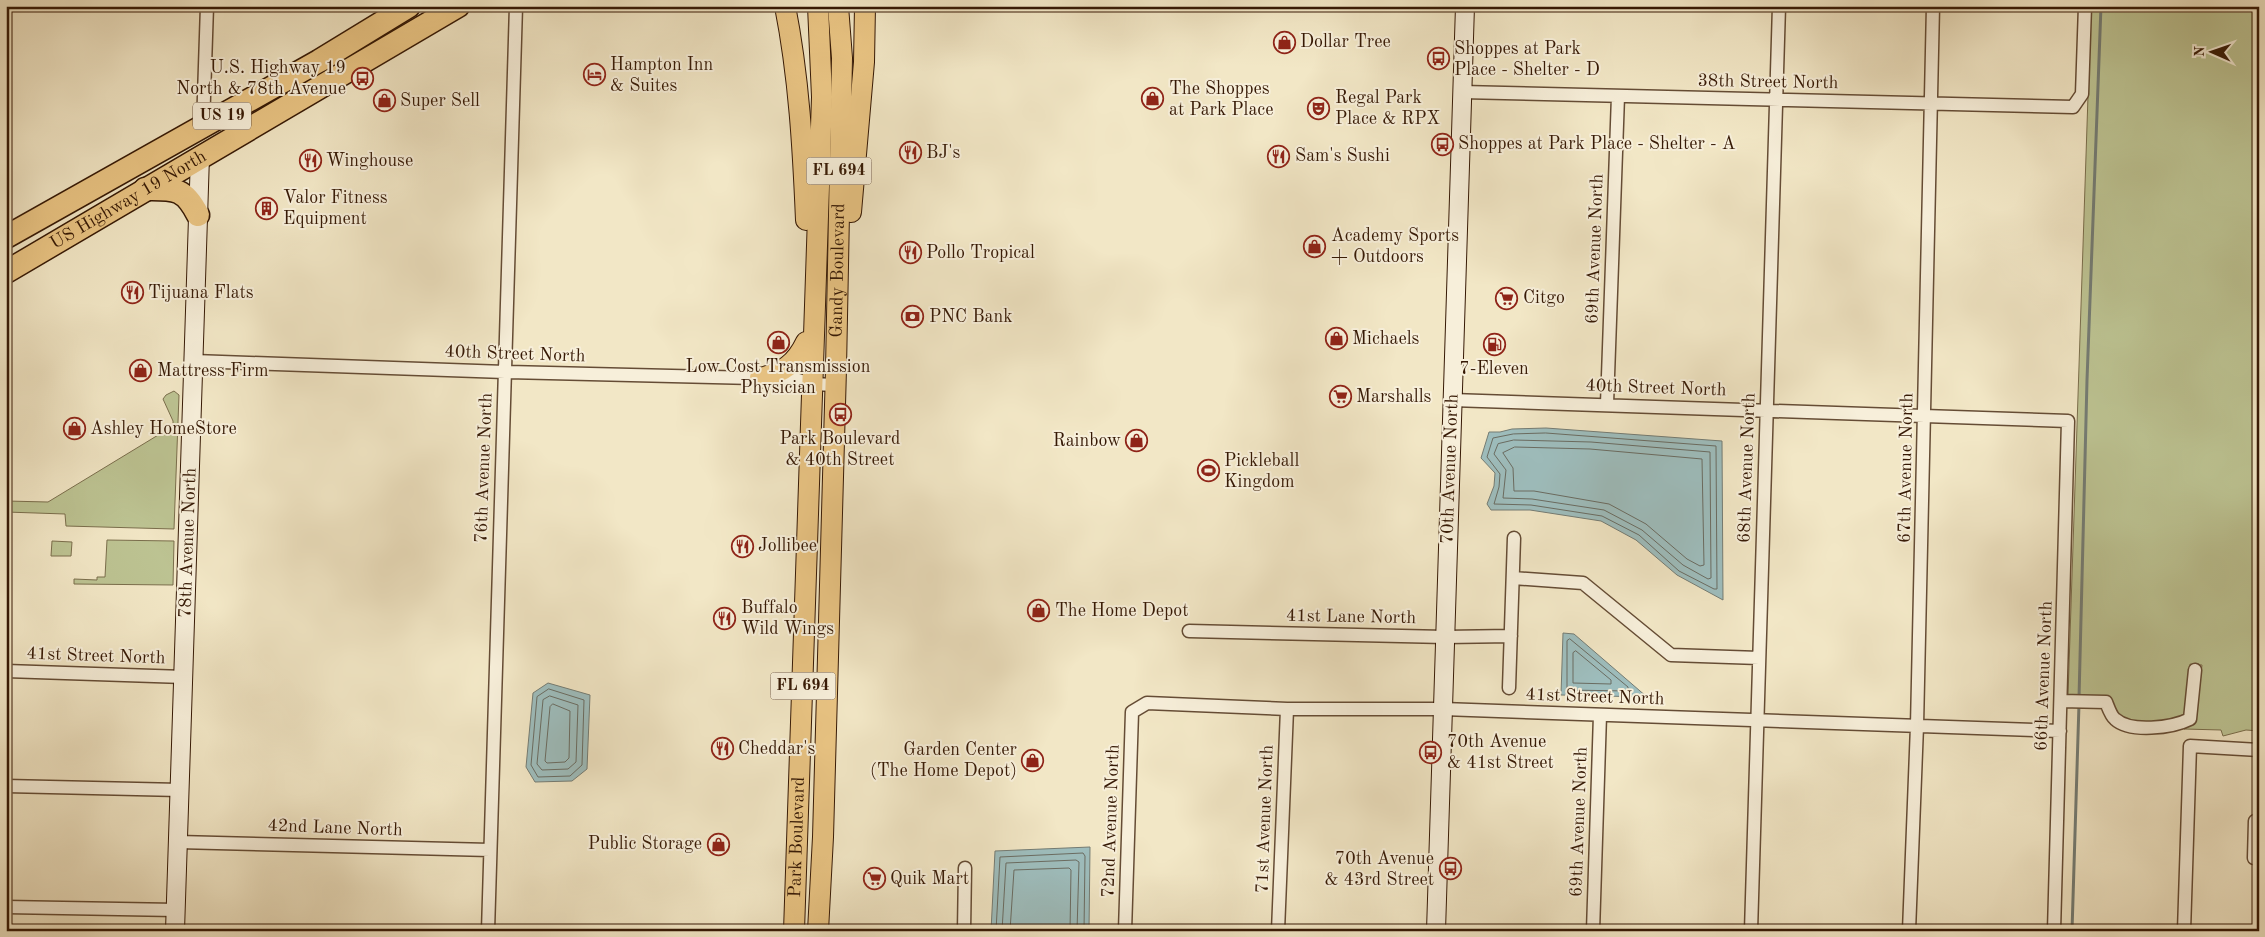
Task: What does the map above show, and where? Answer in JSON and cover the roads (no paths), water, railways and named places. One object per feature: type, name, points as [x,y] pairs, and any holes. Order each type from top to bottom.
[{"type":"highway","name":"US Highway 19 North","points":[[6,238],[319,61],[409,6]]},
{"type":"highway","name":"US Highway 19 North","points":[[6,272],[200,156],[458,6]]},
{"type":"highway","points":[[200,156],[210,136],[309,75],[319,61]]},
{"type":"highway","points":[[198,215],[191,200],[183,194],[153,184],[193,144],[203,126]]},
{"type":"main road","points":[[785,6],[796,76],[804,176],[807,270],[806,364],[812,384]]},
{"type":"main road","name":"Gandy Boulevard","points":[[812,384],[822,97],[818,6]]},
{"type":"main road","name":"Gandy Boulevard","points":[[835,385],[842,58],[838,6]]},
{"type":"main road","points":[[836,336],[848,239],[859,119],[865,6]]},
{"type":"main road","points":[[760,378],[779,373],[787,368],[801,352],[806,342]]},
{"type":"main road","name":"Park Boulevard","points":[[794,931],[812,384]]},
{"type":"main road","name":"Park Boulevard","points":[[818,931],[823,837],[835,385]]},
{"type":"main road","points":[[808,523],[816,554],[813,676],[819,694],[827,697]]},
{"type":"main road","points":[[803,701],[808,701],[812,711],[810,792],[823,837]]},
{"type":"street","points":[[203,126],[207,6]]},
{"type":"street","name":"76th Avenue North","points":[[488,931],[516,6]]},
{"type":"street","name":"70th Avenue North","points":[[1436,931],[1465,6]]},
{"type":"street","name":"68th Avenue North","points":[[1751,931],[1779,6]]},
{"type":"street","name":"67th Avenue North","points":[[1909,931],[1917,726],[1933,6]]},
{"type":"street","name":"38th Street North","points":[[1462,92],[2073,107],[2082,94],[2085,6]]},
{"type":"street","name":"69th Avenue North","points":[[1607,404],[1618,96]]},
{"type":"street","name":"78th Avenue North","points":[[175,931],[200,156]]},
{"type":"street","name":"40th Street North","points":[[194,362],[795,379],[812,384],[835,385]]},
{"type":"street","name":"40th Street North","points":[[1452,400],[1767,409],[2068,421]]},
{"type":"street","name":"66th Avenue North","points":[[2054,931],[2060,731],[2066,701],[2068,421]]},
{"type":"street","points":[[1510,688],[1514,538]]},
{"type":"street","points":[[1513,578],[1583,583],[1671,655],[1759,658]]},
{"type":"street","name":"41st Lane North","points":[[1189,630],[1445,637],[1511,636]]},
{"type":"street","points":[[2066,701],[2106,702],[2114,719],[2127,726],[2151,728],[2180,724],[2190,719],[2195,670]]},
{"type":"street","name":"41st Street North","points":[[6,671],[184,677]]},
{"type":"street","name":"41st Street North","points":[[1132,712],[1147,703],[1287,709],[1443,709],[2060,731]]},
{"type":"street","name":"71st Avenue North","points":[[1278,931],[1287,709]]},
{"type":"street","name":"72nd Avenue North","points":[[1125,931],[1132,712]]},
{"type":"street","name":"69th Avenue North","points":[[1593,931],[1600,715]]},
{"type":"street","points":[[2184,931],[2190,746],[2259,750]]},
{"type":"street","points":[[6,786],[180,790]]},
{"type":"street","points":[[2259,821],[2256,821],[2254,858],[2259,859]]},
{"type":"street","name":"42nd Lane North","points":[[178,842],[490,850]]},
{"type":"street","points":[[964,931],[965,868]]},
{"type":"street","points":[[6,906],[176,910]]},
{"type":"water","points":[[1546,428],[1722,441],[1723,600],[1677,575],[1636,540],[1601,521],[1530,510],[1491,510],[1487,504],[1494,486],[1495,473],[1481,458],[1489,432]]},
{"type":"water","points":[[1563,633],[1574,634],[1647,697],[1561,695]]},
{"type":"water","points":[[548,683],[590,695],[587,769],[572,781],[535,782],[526,767],[533,693]]},
{"type":"water","points":[[1090,847],[1089,931],[991,931],[995,851]]},
{"type":"waterway","points":[[2079,698],[2087,380],[2101,6]]},
{"type":"waterway","points":[[2072,931],[2079,704]]},
{"type":"place","name":"Dollar Tree","points":[[1284,42]]},
{"type":"place","name":"Shoppes at Park Place - Shelter - D","points":[[1438,59]]},
{"type":"place","name":"Hampton Inn & Suites","points":[[594,75]]},
{"type":"place","name":"U.S. Highway 19 North & 78th Avenue","points":[[362,78]]},
{"type":"place","name":"The Shoppes at Park Place","points":[[1153,99]]},
{"type":"place","name":"Super Sell","points":[[384,101]]},
{"type":"place","name":"Regal Park Place & RPX","points":[[1319,108]]},
{"type":"place","name":"Shoppes at Park Place - Shelter - A","points":[[1442,144]]},
{"type":"place","name":"BJ's","points":[[910,153]]},
{"type":"place","name":"Sam's Sushi","points":[[1279,156]]},
{"type":"place","name":"Winghouse","points":[[310,161]]},
{"type":"place","name":"Valor Fitness Equipment","points":[[267,208]]},
{"type":"place","name":"Academy Sports + Outdoors","points":[[1315,246]]},
{"type":"place","name":"Pollo Tropical","points":[[910,253]]},
{"type":"place","name":"Tijuana Flats","points":[[132,293]]},
{"type":"place","name":"Citgo","points":[[1507,298]]},
{"type":"place","name":"PNC Bank","points":[[913,317]]},
{"type":"place","name":"Michaels","points":[[1336,339]]},
{"type":"place","name":"Low Cost Transmission Physician","points":[[778,342]]},
{"type":"place","name":"7-Eleven","points":[[1494,344]]},
{"type":"place","name":"Mattress Firm","points":[[141,371]]},
{"type":"place","name":"Marshalls","points":[[1340,397]]},
{"type":"place","name":"Park Boulevard & 40th Street","points":[[840,414]]},
{"type":"place","name":"Ashley HomeStore","points":[[74,429]]},
{"type":"place","name":"Rainbow","points":[[1137,441]]},
{"type":"place","name":"Pickleball Kingdom","points":[[1208,471]]},
{"type":"place","name":"Jollibee","points":[[742,546]]},
{"type":"place","name":"The Home Depot","points":[[1039,611]]},
{"type":"place","name":"Buffalo Wild Wings","points":[[725,618]]},
{"type":"place","name":"Cheddar's","points":[[722,749]]},
{"type":"place","name":"70th Avenue & 41st Street","points":[[1431,752]]},
{"type":"place","name":"Garden Center (The Home Depot)","points":[[1033,760]]},
{"type":"place","name":"Public Storage","points":[[718,844]]},
{"type":"place","name":"70th Avenue & 43rd Street","points":[[1450,869]]},
{"type":"place","name":"Quik Mart","points":[[874,879]]}]
